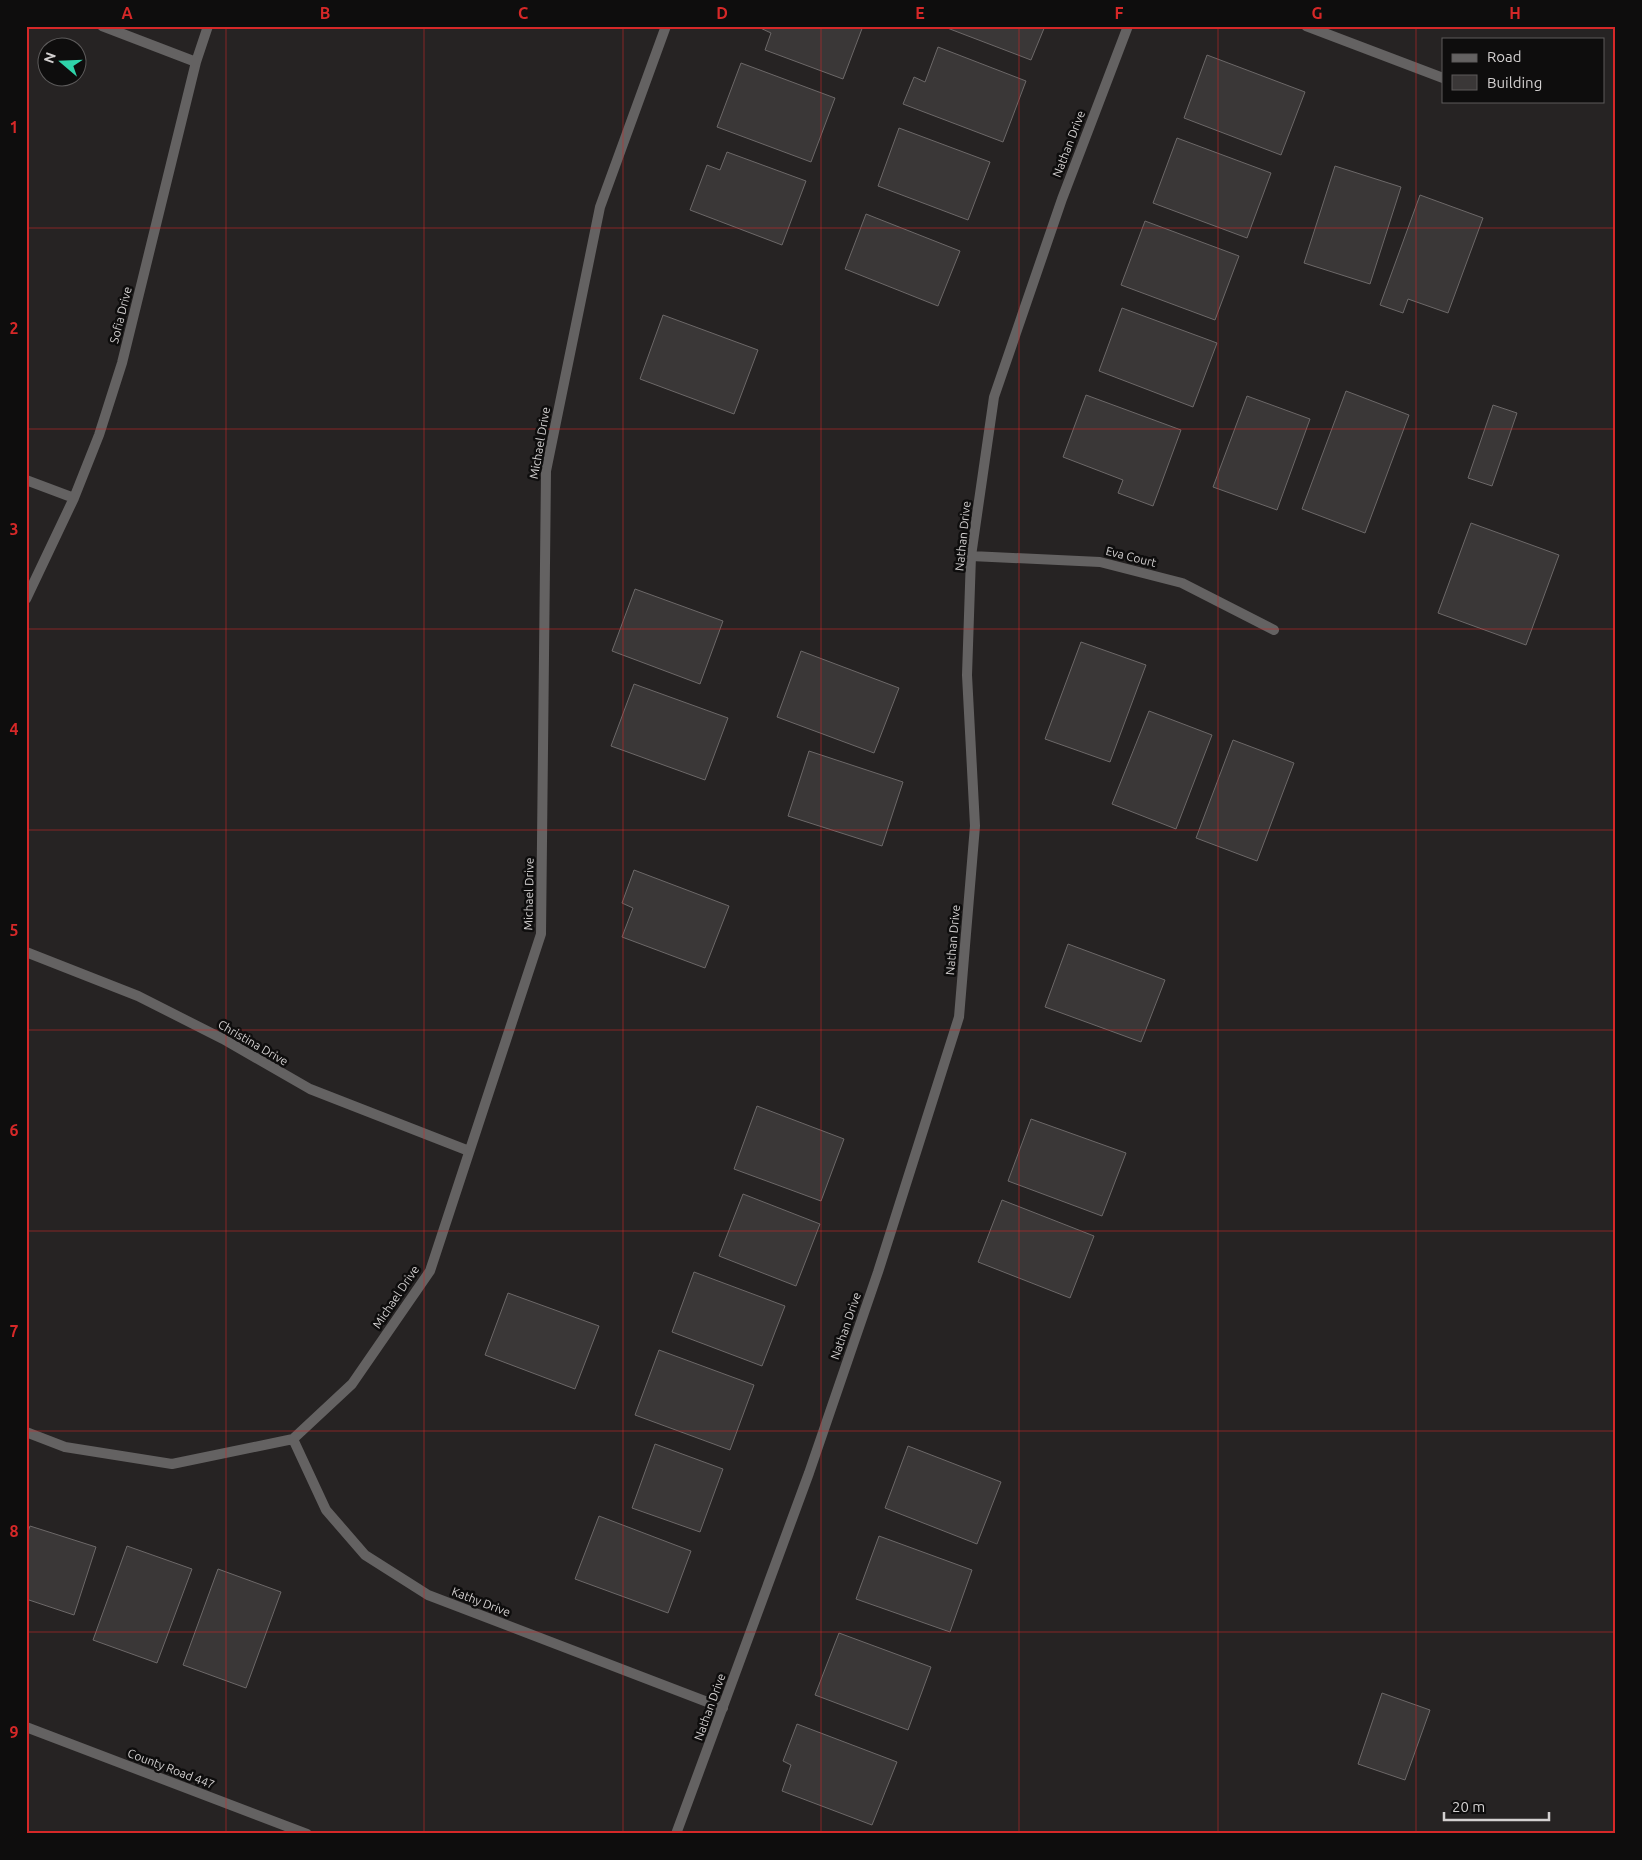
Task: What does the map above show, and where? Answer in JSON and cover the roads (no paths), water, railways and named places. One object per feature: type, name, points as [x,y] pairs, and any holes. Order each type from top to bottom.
[{"type":"street","points":[[102,26],[196,62]]},
{"type":"street","name":"Sofia Drive","points":[[26,598],[74,498],[99,435],[122,363],[196,62],[208,26]]},
{"type":"street","name":"Michael Drive","points":[[293,1439],[352,1384],[430,1271],[541,934],[546,471],[600,207],[666,26]]},
{"type":"street","name":"Nathan Drive","points":[[676,1834],[809,1472],[878,1272],[959,1017],[975,826],[968,675],[971,556],[994,397],[1062,199],[1128,26]]},
{"type":"street","points":[[1306,26],[1442,78]]},
{"type":"street","points":[[26,480],[74,498]]},
{"type":"street","name":"Eva Court","points":[[971,556],[1100,562],[1182,583],[1274,630]]},
{"type":"street","name":"Christina Drive","points":[[26,952],[138,996],[223,1039],[310,1089],[469,1151]]},
{"type":"street","points":[[26,1432],[65,1447],[172,1464],[293,1439]]},
{"type":"street","name":"Kathy Drive","points":[[293,1439],[326,1510],[365,1555],[428,1595],[723,1708]]},
{"type":"street","name":"County Road 447","points":[[26,1727],[307,1834]]}]
